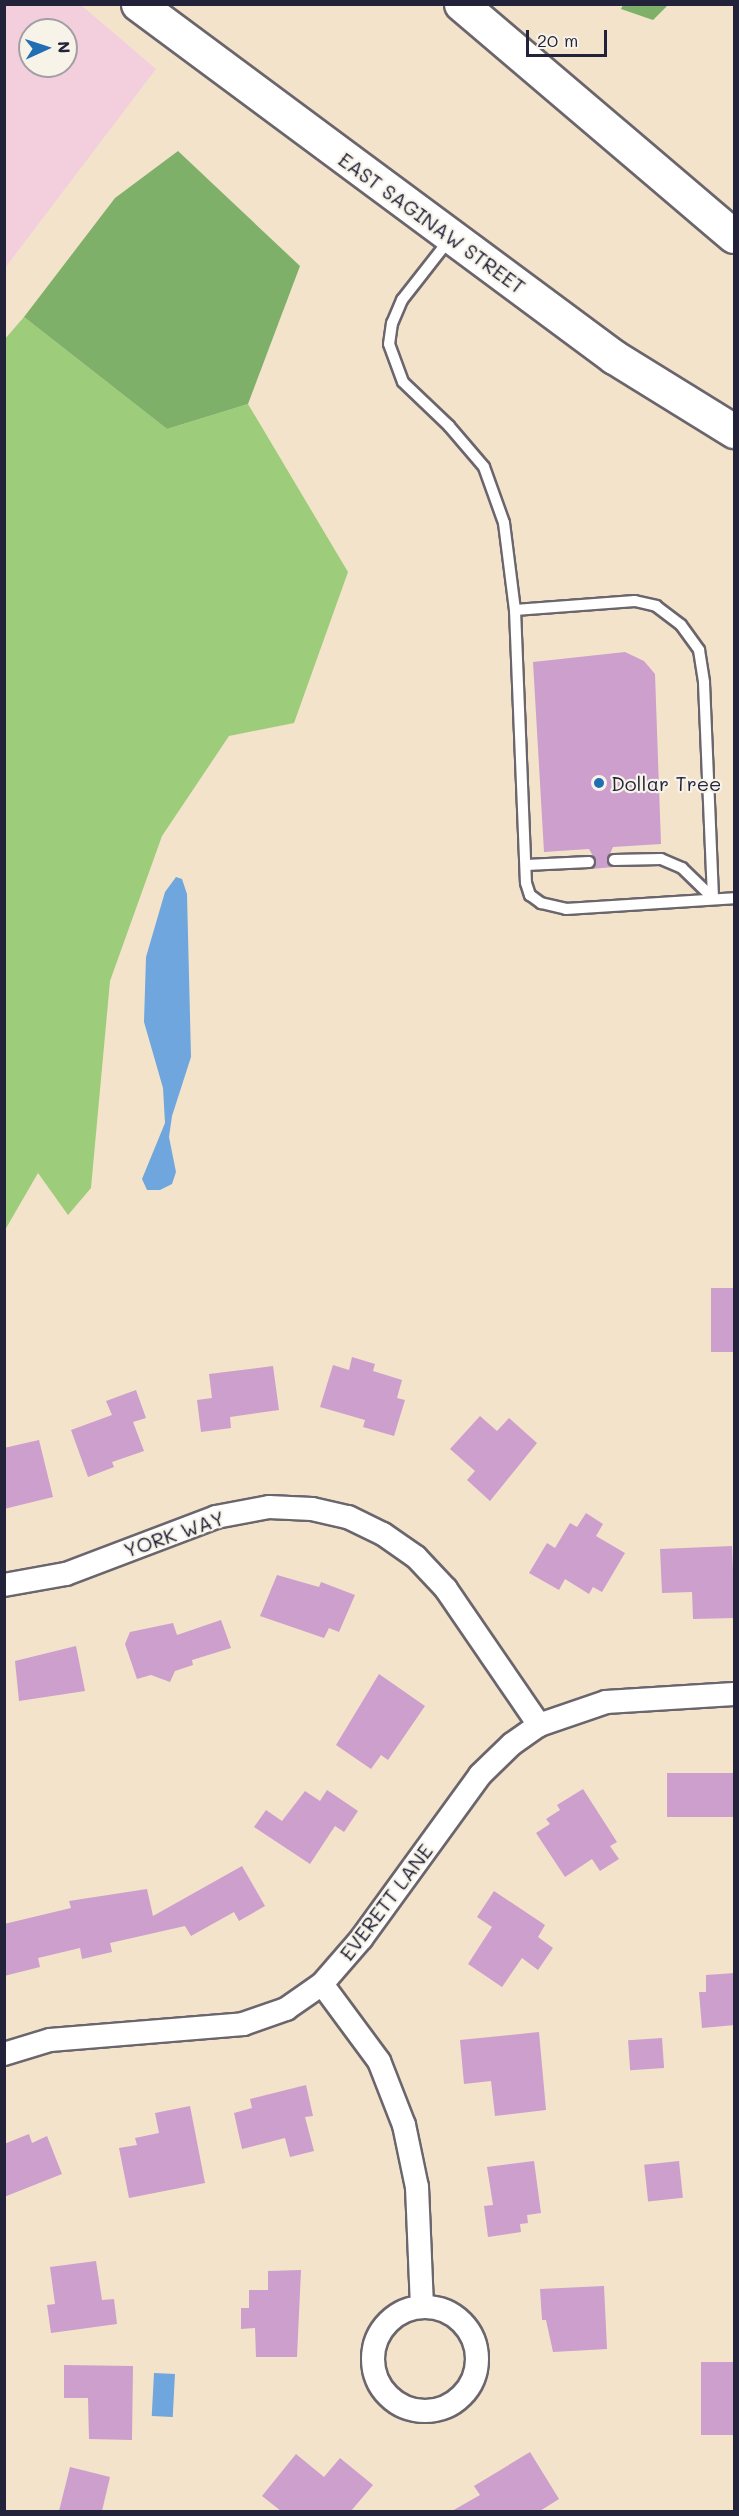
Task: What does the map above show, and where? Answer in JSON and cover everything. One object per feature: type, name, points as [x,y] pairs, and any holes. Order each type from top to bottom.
[{"type":"main road","name":"EAST SAGINAW STREET","points":[[138,4],[614,357],[735,431]]},
{"type":"main road","points":[[461,4],[735,236]]},
{"type":"street","name":"YORK WAY","points":[[4,1585],[66,1574],[216,1517],[270,1507],[312,1509],[348,1517],[383,1534],[416,1557],[446,1589],[539,1725]]},
{"type":"street","name":"EVERETT LANE","points":[[4,2054],[50,2040],[243,2024],[286,2009],[322,1984],[361,1939],[480,1775],[512,1744],[539,1725],[606,1702],[735,1694]]},
{"type":"street","points":[[322,1984],[379,2061],[404,2125],[417,2187],[422,2307]]},
{"type":"street","points":[[422,2307],[454,2316],[467,2329],[475,2344],[475,2370],[464,2394],[451,2405],[434,2410],[417,2411],[388,2396],[373,2365],[374,2349],[391,2320],[422,2307]]},
{"type":"lane","points":[[451,237],[402,300],[392,323],[389,344],[403,382],[449,426],[484,467],[504,523],[515,610],[525,865],[530,895],[541,903],[566,909],[735,898]]},
{"type":"lane","points":[[515,610],[635,601],[656,606],[681,625],[699,650],[704,683],[713,898]]},
{"type":"lane","points":[[614,860],[661,859],[682,868],[713,898]]},
{"type":"lane","points":[[525,865],[589,862]]},
{"type":"shaded area","points":[[5,4],[81,5],[156,69],[5,268]]},
{"type":"green space","points":[[623,4],[668,5],[653,20],[621,9]]},
{"type":"green space","points":[[178,151],[300,266],[248,404],[167,429],[24,317],[115,198]]},
{"type":"green space","points":[[24,317],[167,429],[248,404],[348,572],[294,723],[229,736],[162,836],[110,981],[91,1188],[68,1215],[38,1173],[5,1230],[4,340]]},
{"type":"water","points":[[176,877],[182,879],[187,894],[191,1057],[172,1116],[169,1137],[176,1172],[172,1184],[160,1190],[147,1190],[142,1179],[165,1123],[163,1088],[144,1022],[146,957],[165,892]]},
{"type":"water","points":[[154,2373],[175,2374],[173,2417],[152,2416]]},
{"type":"building","name":"Dollar Tree","points":[[625,652],[644,661],[655,674],[661,844],[613,847],[607,861],[614,867],[591,869],[596,861],[589,849],[544,852],[533,662]]},
{"type":"building","points":[[711,1288],[734,1288],[734,1352],[711,1352]]},
{"type":"building","points":[[352,1357],[375,1364],[373,1371],[402,1380],[397,1398],[405,1400],[394,1436],[363,1427],[365,1420],[320,1407],[333,1365],[349,1370]]},
{"type":"building","points":[[273,1366],[279,1410],[230,1417],[231,1428],[201,1432],[197,1400],[212,1398],[209,1374]]},
{"type":"building","points":[[136,1390],[146,1418],[133,1422],[144,1451],[112,1462],[114,1467],[88,1477],[71,1430],[112,1415],[106,1401]]},
{"type":"building","points":[[480,1416],[497,1431],[509,1418],[537,1443],[490,1501],[467,1480],[475,1471],[450,1449]]},
{"type":"building","points":[[39,1440],[53,1497],[4,1509],[4,1448]]},
{"type":"building","points":[[586,1513],[603,1524],[596,1536],[625,1553],[602,1592],[593,1587],[589,1594],[565,1579],[559,1590],[529,1573],[547,1543],[555,1548],[570,1523],[577,1527]]},
{"type":"building","points":[[732,1546],[735,1618],[693,1619],[692,1592],[662,1593],[660,1549]]},
{"type":"building","points":[[277,1575],[319,1587],[321,1582],[355,1595],[339,1632],[329,1628],[324,1638],[260,1616]]},
{"type":"building","points":[[221,1620],[231,1648],[192,1660],[193,1665],[175,1671],[170,1682],[151,1675],[137,1679],[125,1644],[130,1632],[173,1623],[177,1635]]},
{"type":"building","points":[[76,1646],[85,1691],[19,1701],[15,1661]]},
{"type":"building","points":[[379,1674],[425,1706],[388,1760],[381,1755],[371,1769],[336,1745]]},
{"type":"building","points":[[667,1773],[734,1773],[734,1817],[667,1817]]},
{"type":"building","points":[[583,1789],[617,1842],[610,1846],[619,1859],[600,1871],[592,1859],[565,1877],[536,1833],[550,1824],[546,1819],[560,1810],[557,1805]]},
{"type":"building","points":[[327,1790],[358,1811],[344,1832],[335,1826],[310,1864],[254,1827],[266,1810],[282,1821],[305,1791],[320,1801]]},
{"type":"building","points":[[242,1866],[265,1906],[239,1921],[234,1912],[191,1936],[185,1926],[110,1943],[112,1952],[82,1959],[80,1948],[38,1958],[40,1967],[4,1976],[4,1924],[71,1908],[69,1901],[147,1889],[153,1916]]},
{"type":"building","points":[[494,1891],[545,1925],[538,1937],[553,1948],[538,1970],[522,1958],[502,1987],[468,1964],[492,1927],[477,1917]]},
{"type":"building","points":[[735,1973],[735,2025],[702,2028],[699,1992],[706,1992],[706,1975]]},
{"type":"building","points":[[539,2032],[546,2110],[495,2116],[491,2081],[464,2084],[460,2040]]},
{"type":"building","points":[[662,2038],[664,2068],[630,2070],[628,2040]]},
{"type":"building","points":[[306,2085],[313,2116],[305,2117],[314,2151],[290,2157],[285,2138],[242,2149],[234,2113],[252,2108],[250,2099]]},
{"type":"building","points":[[190,2106],[205,2183],[129,2198],[119,2148],[137,2145],[135,2138],[159,2133],[155,2113]]},
{"type":"building","points":[[29,2134],[32,2143],[47,2136],[62,2174],[4,2197],[4,2144]]},
{"type":"building","points":[[534,2161],[541,2213],[527,2215],[528,2223],[520,2224],[521,2232],[488,2237],[484,2206],[493,2205],[487,2167]]},
{"type":"building","points":[[679,2161],[683,2198],[648,2201],[644,2165]]},
{"type":"building","points":[[96,2261],[102,2300],[114,2299],[117,2324],[51,2333],[47,2305],[55,2304],[50,2267]]},
{"type":"building","points":[[301,2270],[297,2357],[256,2357],[255,2328],[241,2329],[241,2308],[249,2308],[249,2290],[268,2290],[268,2271]]},
{"type":"building","points":[[604,2286],[607,2349],[553,2352],[546,2320],[542,2320],[540,2289]]},
{"type":"building","points":[[701,2362],[734,2362],[734,2435],[701,2435]]},
{"type":"building","points":[[64,2365],[133,2366],[132,2440],[89,2439],[88,2398],[64,2398]]},
{"type":"building","points":[[530,2452],[559,2499],[540,2511],[452,2511],[480,2495],[474,2486]]},
{"type":"building","points":[[296,2454],[324,2477],[340,2458],[373,2485],[351,2511],[281,2511],[262,2496]]},
{"type":"building","points":[[70,2467],[110,2477],[102,2511],[59,2511]]},
{"type":"place","name":"Dollar Tree","points":[[599,783]]}]
